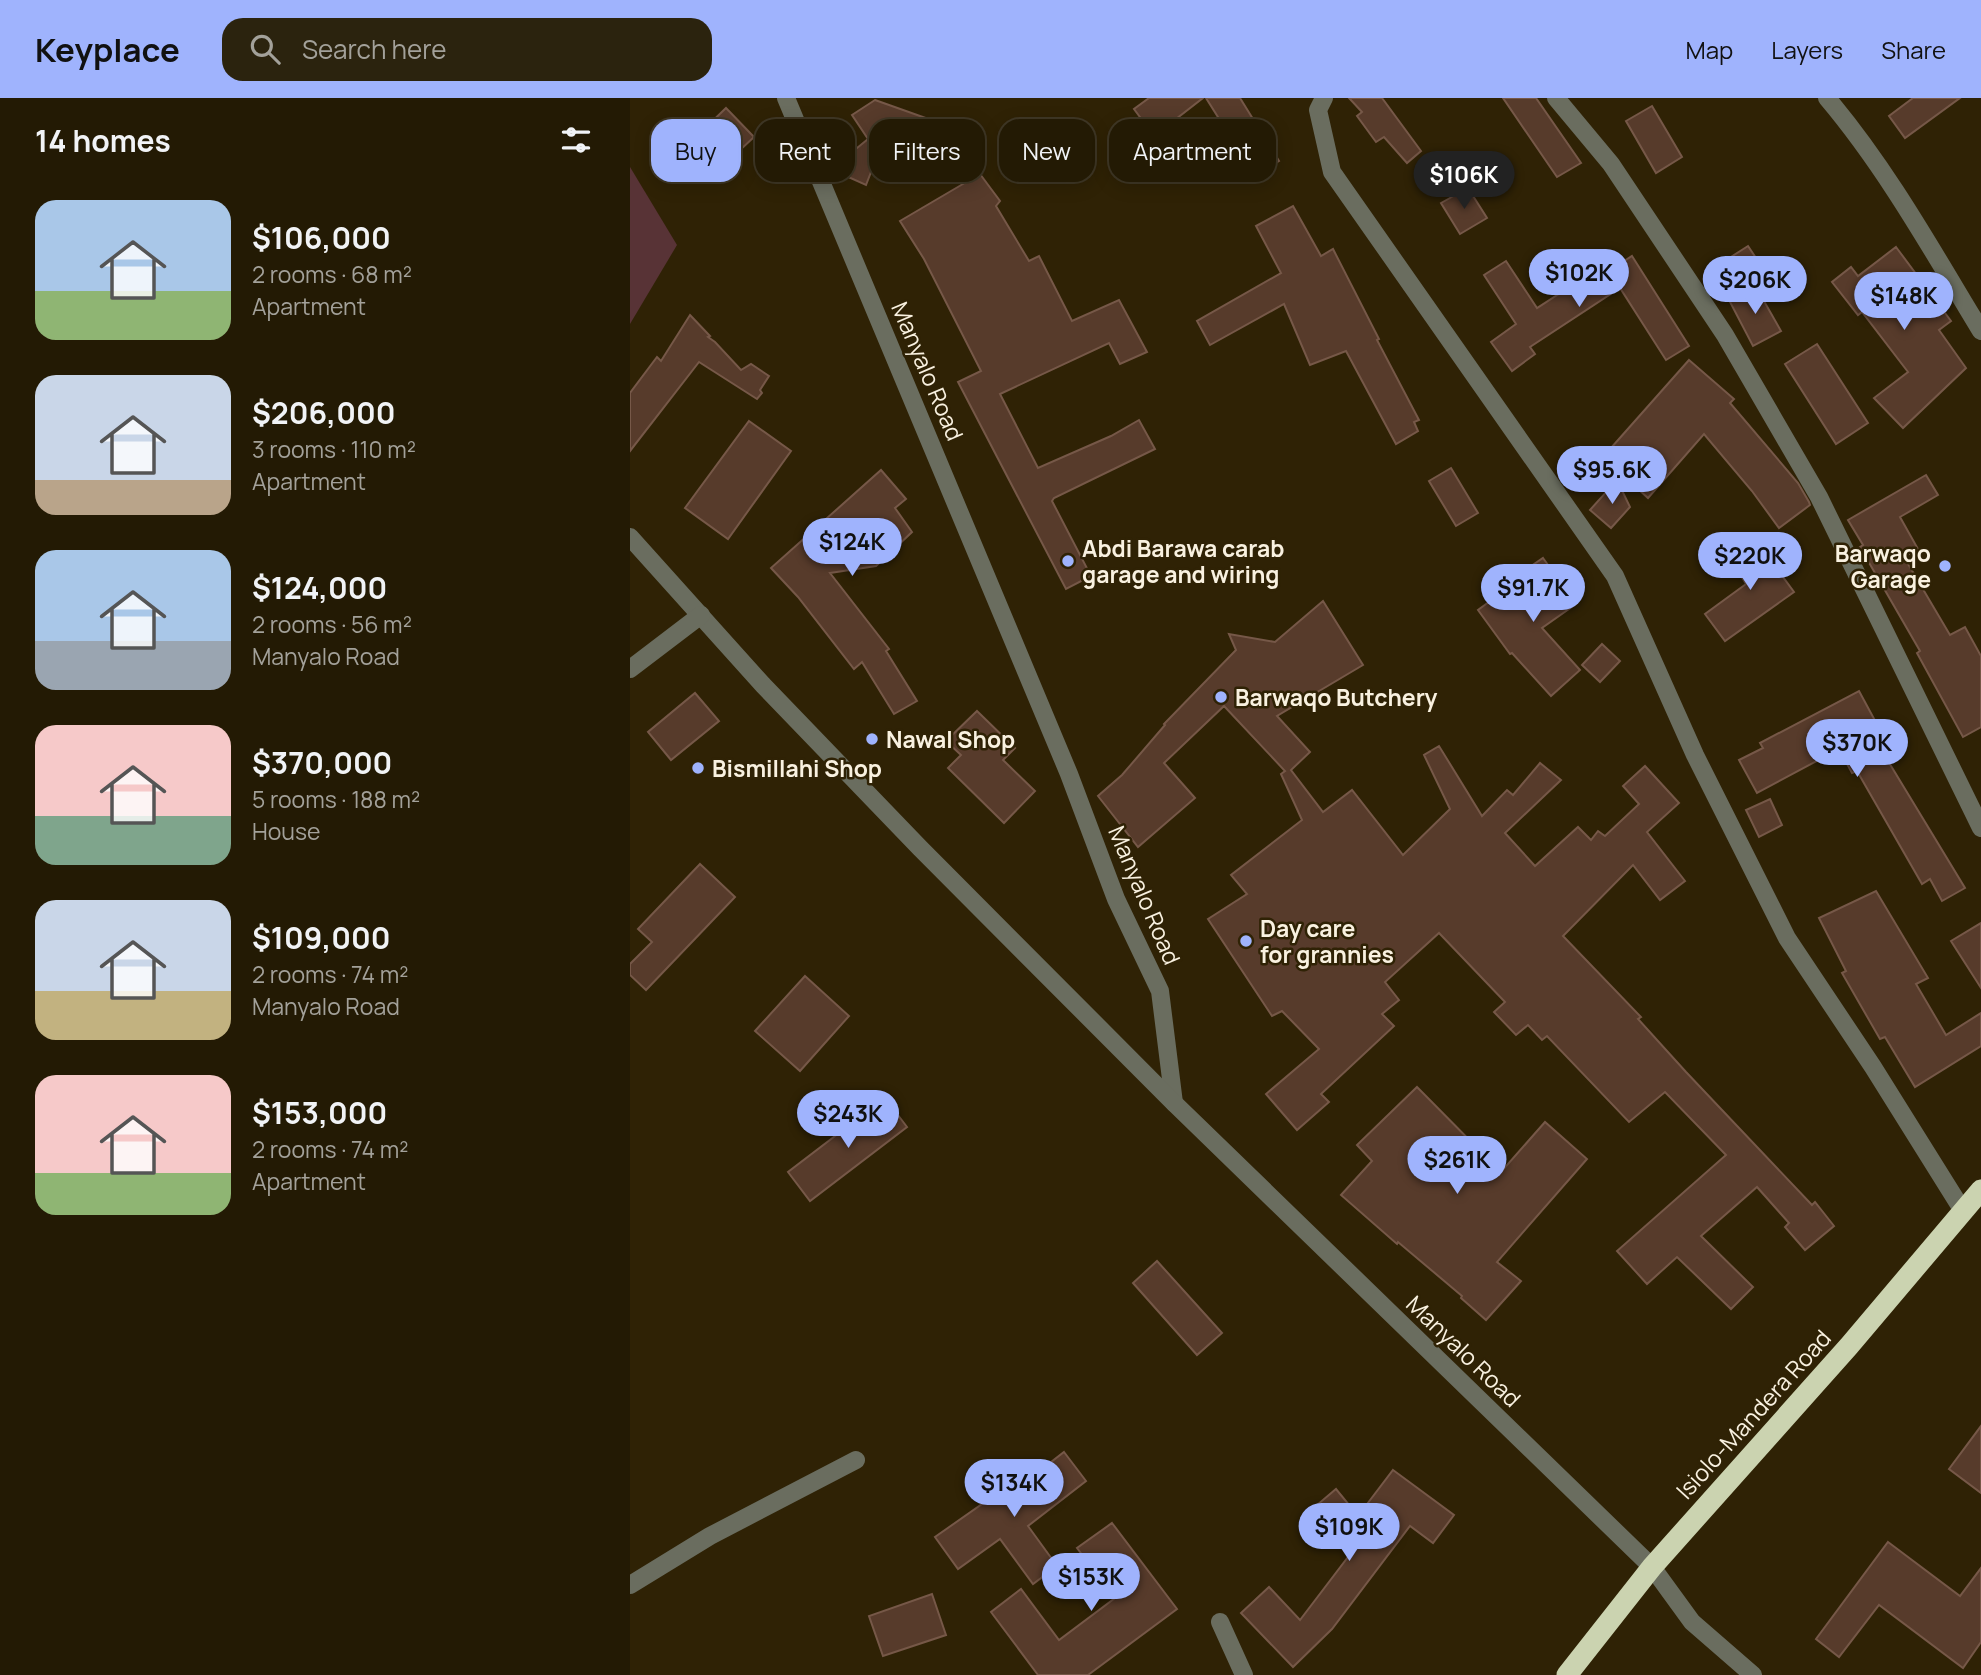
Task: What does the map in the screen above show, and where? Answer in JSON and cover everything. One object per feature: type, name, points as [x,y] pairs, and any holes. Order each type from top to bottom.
[{"type":"highway","name":"Isiolo-Mandera Road","points":[[1567,1675],[1652,1567],[1849,1346],[1981,1190]]},
{"type":"street","name":"Manyalo Road","points":[[786,98],[1069,774],[1116,899],[1160,990],[1174,1103],[1652,1567],[1692,1622],[1753,1675]]},
{"type":"street","points":[[1324,98],[1318,110],[1332,172],[1615,576],[1695,755],[1787,938],[1963,1211]]},
{"type":"street","points":[[1556,98],[1611,164],[1731,347],[1819,497],[1981,828]]},
{"type":"street","points":[[1827,98],[1920,229],[1981,331]]},
{"type":"street","points":[[630,537],[763,685],[920,848],[1174,1103]]},
{"type":"street","points":[[630,669],[701,615]]},
{"type":"street","points":[[630,1586],[710,1536],[856,1460]]},
{"type":"street","points":[[1220,1622],[1244,1675]]},
{"type":"shaded area","points":[[630,167],[677,245],[630,324]]},
{"type":"building","points":[[1149,98],[1203,98],[1176,119],[1141,119],[1134,109]]},
{"type":"building","points":[[1206,98],[1240,98],[1253,119],[1219,119]]},
{"type":"building","points":[[1349,98],[1382,98],[1421,151],[1407,163],[1384,137],[1376,142],[1357,116],[1362,112]]},
{"type":"building","points":[[1503,98],[1536,98],[1581,163],[1557,177]]},
{"type":"building","points":[[1913,98],[1960,98],[1905,138],[1889,116]]},
{"type":"building","points":[[875,100],[929,119],[869,119],[869,177],[866,185],[855,180],[855,150],[868,139],[852,115]]},
{"type":"building","points":[[1652,106],[1682,157],[1656,173],[1626,121]]},
{"type":"building","points":[[726,108],[737,119],[715,119]]},
{"type":"building","points":[[741,124],[754,137],[741,149]]},
{"type":"building","points":[[985,181],[1000,201],[996,206],[1029,261],[1039,256],[1072,321],[1119,300],[1147,352],[1120,364],[1109,343],[1000,394],[1038,468],[1111,436],[1139,420],[1155,449],[1052,501],[1091,576],[1066,589],[958,382],[981,371],[924,259],[900,221],[966,182]]},
{"type":"building","points":[[1468,188],[1487,218],[1460,234],[1441,203]]},
{"type":"building","points":[[1293,206],[1321,256],[1333,249],[1419,420],[1414,422],[1418,431],[1396,444],[1346,351],[1310,365],[1284,304],[1210,345],[1197,321],[1281,273],[1256,226]]},
{"type":"building","points":[[1748,246],[1764,270],[1736,289],[1720,264]]},
{"type":"building","points":[[1896,247],[1951,321],[1939,330],[1966,368],[1903,428],[1874,398],[1908,372],[1862,312],[1858,315],[1832,282],[1851,267],[1858,276]]},
{"type":"building","points":[[1632,256],[1689,346],[1666,360],[1620,288],[1530,347],[1535,354],[1512,371],[1491,342],[1516,324],[1484,275],[1506,261],[1537,308],[1608,262],[1612,269]]},
{"type":"building","points":[[1756,287],[1781,331],[1753,346],[1729,300]]},
{"type":"building","points":[[690,315],[741,370],[751,364],[769,376],[760,390],[762,393],[757,399],[699,362],[630,451],[630,393],[657,357],[661,361]]},
{"type":"building","points":[[1817,344],[1868,423],[1836,444],[1785,364]]},
{"type":"building","points":[[1689,360],[1734,399],[1730,403],[1798,483],[1809,502],[1810,505],[1779,528],[1704,434],[1648,498],[1603,457]]},
{"type":"building","points":[[749,421],[791,451],[728,539],[685,508]]},
{"type":"building","points":[[1451,468],[1478,513],[1456,526],[1429,481]]},
{"type":"building","points":[[881,470],[906,499],[895,508],[912,532],[876,566],[830,573],[889,649],[886,651],[917,701],[894,714],[862,662],[854,669],[798,597],[771,568]]},
{"type":"building","points":[[1926,475],[1938,495],[1900,517],[1918,549],[1904,557],[1950,635],[1965,627],[1981,656],[1981,727],[1963,737],[1917,653],[1920,651],[1860,547],[1863,545],[1848,520]]},
{"type":"building","points":[[1617,480],[1630,507],[1611,528],[1590,510]]},
{"type":"building","points":[[1755,539],[1794,592],[1725,641],[1705,614],[1746,584],[1729,556]]},
{"type":"building","points":[[1543,558],[1576,604],[1542,628],[1580,670],[1551,696],[1512,653],[1510,654],[1478,610],[1520,579],[1518,575]]},
{"type":"building","points":[[1323,601],[1363,665],[1277,716],[1310,752],[1291,770],[1323,812],[1352,790],[1403,855],[1450,809],[1424,755],[1439,746],[1482,816],[1507,790],[1513,795],[1540,763],[1561,780],[1505,833],[1535,866],[1578,827],[1591,840],[1598,831],[1605,836],[1639,804],[1623,786],[1645,766],[1679,803],[1647,832],[1685,881],[1660,900],[1633,865],[1563,936],[1641,1017],[1638,1019],[1686,1072],[1812,1205],[1815,1202],[1834,1226],[1805,1250],[1785,1227],[1789,1223],[1757,1187],[1701,1236],[1753,1287],[1731,1309],[1677,1257],[1647,1284],[1617,1251],[1726,1155],[1665,1092],[1629,1122],[1547,1036],[1542,1040],[1528,1025],[1516,1035],[1494,1012],[1505,1002],[1439,933],[1385,982],[1399,1000],[1382,1014],[1394,1026],[1321,1094],[1329,1102],[1297,1130],[1266,1094],[1319,1049],[1282,1011],[1272,1016],[1208,919],[1247,894],[1231,875],[1302,820],[1281,774],[1285,771],[1224,706],[1164,763],[1195,798],[1138,847],[1098,796],[1122,775],[1164,724],[1236,650],[1229,634],[1275,642]]},
{"type":"building","points":[[1602,644],[1620,661],[1600,682],[1582,665]]},
{"type":"building","points":[[1859,691],[1892,752],[1885,756],[1965,888],[1942,901],[1930,879],[1922,884],[1857,771],[1852,773],[1839,749],[1757,793],[1739,760],[1763,748],[1760,743]]},
{"type":"building","points":[[695,693],[719,721],[671,760],[648,732]]},
{"type":"building","points":[[977,711],[1015,748],[1003,760],[1035,791],[1004,823],[948,768],[961,755],[946,741]]},
{"type":"building","points":[[1770,799],[1782,825],[1759,837],[1746,810]]},
{"type":"building","points":[[700,864],[735,897],[646,990],[630,975],[630,964],[652,942],[638,929]]},
{"type":"building","points":[[1876,891],[1928,978],[1916,984],[1946,1035],[1981,1013],[1981,1046],[1915,1087],[1885,1037],[1880,1039],[1842,973],[1846,971],[1819,918]]},
{"type":"building","points":[[1981,923],[1981,988],[1951,941]]},
{"type":"building","points":[[805,976],[849,1016],[800,1071],[755,1031]]},
{"type":"building","points":[[1417,1087],[1501,1172],[1545,1122],[1587,1159],[1497,1262],[1521,1281],[1486,1320],[1461,1298],[1462,1296],[1341,1195],[1372,1161],[1357,1145]]},
{"type":"building","points":[[885,1098],[907,1127],[810,1201],[788,1172]]},
{"type":"building","points":[[1157,1261],[1222,1333],[1197,1355],[1133,1283]]},
{"type":"building","points":[[1981,1426],[1981,1493],[1949,1469]]},
{"type":"building","points":[[1064,1452],[1086,1481],[1028,1526],[1057,1566],[1033,1584],[1000,1539],[958,1569],[935,1537],[1029,1471],[1033,1476]]},
{"type":"building","points":[[1393,1470],[1454,1515],[1433,1543],[1410,1526],[1332,1629],[1293,1667],[1241,1613],[1269,1587],[1300,1620],[1354,1549],[1317,1505],[1336,1489],[1358,1516]]},
{"type":"building","points":[[1112,1523],[1177,1609],[1088,1675],[1038,1675],[991,1612],[1021,1589],[1059,1640],[1115,1598],[1077,1548]]},
{"type":"building","points":[[1888,1542],[1960,1596],[1981,1568],[1981,1642],[1963,1668],[1879,1605],[1839,1657],[1816,1639]]},
{"type":"building","points":[[932,1594],[946,1635],[883,1656],[869,1616]]},
{"type":"place","name":"Abdi Barawa carab garage and wiring","points":[[1068,561]]},
{"type":"place","name":"Barwaqo Garage","points":[[1945,566]]},
{"type":"place","name":"Barwaqo Butchery","points":[[1221,697]]},
{"type":"place","name":"Nawal Shop","points":[[872,739]]},
{"type":"place","name":"Bismillahi Shop","points":[[698,768]]},
{"type":"place","name":"Day care for grannies","points":[[1246,941]]}]
